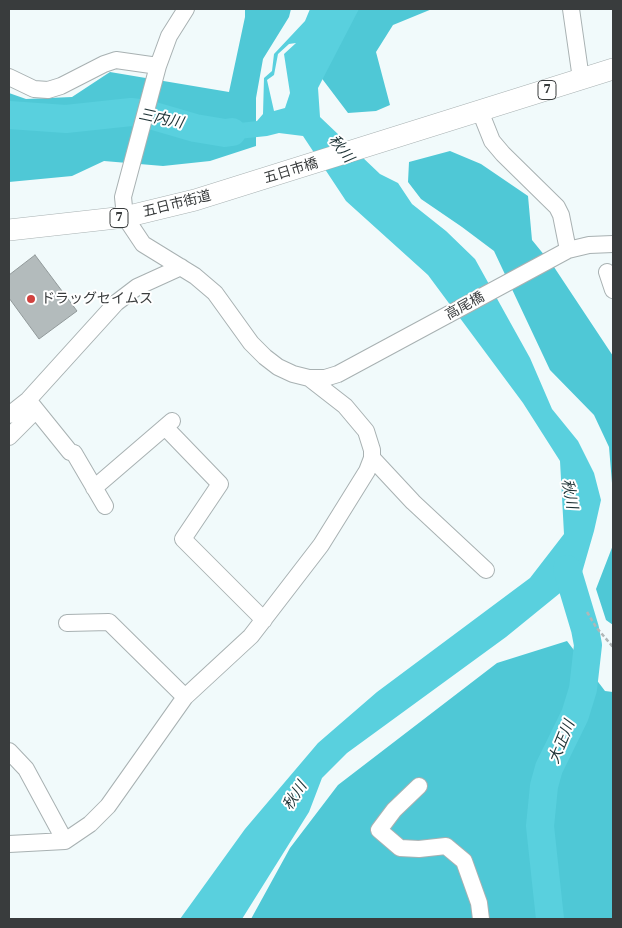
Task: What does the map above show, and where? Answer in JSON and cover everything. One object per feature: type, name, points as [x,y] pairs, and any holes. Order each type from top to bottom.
[{"type":"main road","name":"7","points":[[480,111],[613,69]]},
{"type":"main road","name":"五日市橋","points":[[226,191],[480,111]]},
{"type":"main road","name":"五日市街道","points":[[9,230],[125,217],[226,191]]},
{"type":"street","points":[[9,844],[65,841],[90,824],[108,806],[185,697],[252,636],[321,545],[346,502],[368,471],[372,458],[372,450],[366,431],[344,406],[309,378],[286,371],[266,358],[251,343],[215,293],[181,267],[143,244],[125,217],[123,197],[156,72],[169,36],[186,9]]},
{"type":"street","points":[[571,9],[581,79]]},
{"type":"street","points":[[9,77],[34,89],[48,90],[61,86],[104,64],[116,60],[156,72]]},
{"type":"street","points":[[480,111],[492,141],[502,154],[557,207],[561,215],[568,250]]},
{"type":"street","name":"高尾橋","points":[[309,378],[325,378],[338,374],[568,250],[589,244],[613,244]]},
{"type":"street","points":[[9,437],[32,405],[116,303],[137,287],[181,267]]},
{"type":"street","points":[[607,272],[613,290]]},
{"type":"street","points":[[9,415],[32,405]]},
{"type":"street","points":[[32,405],[70,452],[74,453],[105,506]]},
{"type":"street","points":[[94,488],[168,423],[220,484],[182,539],[264,620]]},
{"type":"street","points":[[372,458],[413,502],[486,570]]},
{"type":"street","points":[[67,623],[109,622],[185,697]]},
{"type":"street","points":[[9,751],[26,769],[65,841]]},
{"type":"street","points":[[418,786],[394,810],[379,830],[400,848],[419,849],[446,846],[464,861],[479,903],[481,919]]},
{"type":"path","points":[[587,612],[596,627],[613,646]]},
{"type":"shaded area","points":[[245,9],[291,9],[289,17],[263,59],[256,98],[256,146],[210,161],[163,166],[104,161],[72,176],[9,182],[9,93],[26,99],[72,97],[110,72],[229,92],[245,17]]},
{"type":"shaded area","points":[[349,9],[432,9],[393,25],[376,52],[390,105],[376,111],[348,113],[320,76]]},
{"type":"shaded area","points":[[450,151],[481,164],[528,196],[532,240],[554,267],[613,356],[613,495],[609,447],[594,415],[550,370],[494,251],[421,199],[408,182],[409,162]]},
{"type":"shaded area","points":[[613,545],[613,625],[606,620],[596,589]]},
{"type":"shaded area","points":[[567,641],[605,691],[613,692],[613,919],[251,919],[290,848],[338,785],[497,663]]},
{"type":"water","name":"秋川","points":[[310,9],[359,9],[318,88],[320,117],[380,174],[398,183],[412,204],[446,231],[475,259],[530,358],[552,409],[578,441],[594,473],[601,500],[581,576],[506,637],[347,753],[322,778],[309,812],[242,919],[180,919],[245,829],[318,743],[377,692],[530,578],[564,534],[560,461],[523,403],[428,275],[346,201],[303,136],[279,133],[219,141],[195,128],[257,121],[263,114],[264,78],[272,71],[274,54],[305,21]],"holes":[[[296,43],[284,54],[290,93],[285,108],[274,111],[267,80],[274,75],[278,54],[289,44]]]},
{"type":"building","points":[[35,255],[77,311],[39,339],[9,298],[9,275]]},
{"type":"waterway","name":"三内川","points":[[9,115],[66,119],[131,112],[147,114],[195,128],[225,133],[232,132]]},
{"type":"waterway","name":"大正川","points":[[550,919],[540,826],[544,786],[549,768],[575,715],[583,689],[588,645],[567,569]]},
{"type":"place","name":"ドラッグセイムス","points":[[31,299]]}]
